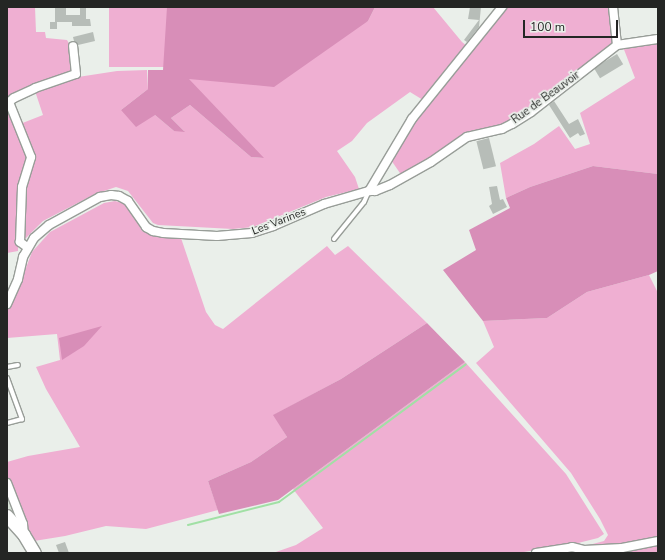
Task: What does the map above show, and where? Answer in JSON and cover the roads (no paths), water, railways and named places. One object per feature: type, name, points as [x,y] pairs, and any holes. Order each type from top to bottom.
[{"type":"main road","points":[[7,516],[24,535],[35,553]]},
{"type":"street","points":[[369,191],[412,119],[502,7]]},
{"type":"street","points":[[614,7],[617,45]]},
{"type":"street","name":"Rue de Beauvoir","points":[[369,191],[375,191],[404,177],[467,137],[502,129],[512,124],[531,112],[617,45],[658,39]]},
{"type":"street","points":[[27,247],[20,242],[22,187],[31,158],[9,102],[35,88],[76,74],[73,46]]},
{"type":"street","name":"Les Varines","points":[[7,304],[18,279],[27,247],[41,230],[100,197],[111,195],[119,196],[128,201],[146,227],[153,231],[163,233],[217,236],[252,233],[324,204],[369,191]]},
{"type":"street","points":[[7,484],[23,524],[24,535]]},
{"type":"street","points":[[536,553],[572,547],[584,550],[622,548],[658,540]]},
{"type":"lane","points":[[334,239],[364,202],[369,191]]},
{"type":"lane","points":[[7,367],[18,365]]},
{"type":"lane","points":[[7,378],[22,419],[7,423]]},
{"type":"waterway","points":[[188,525],[279,502],[466,364]]}]
